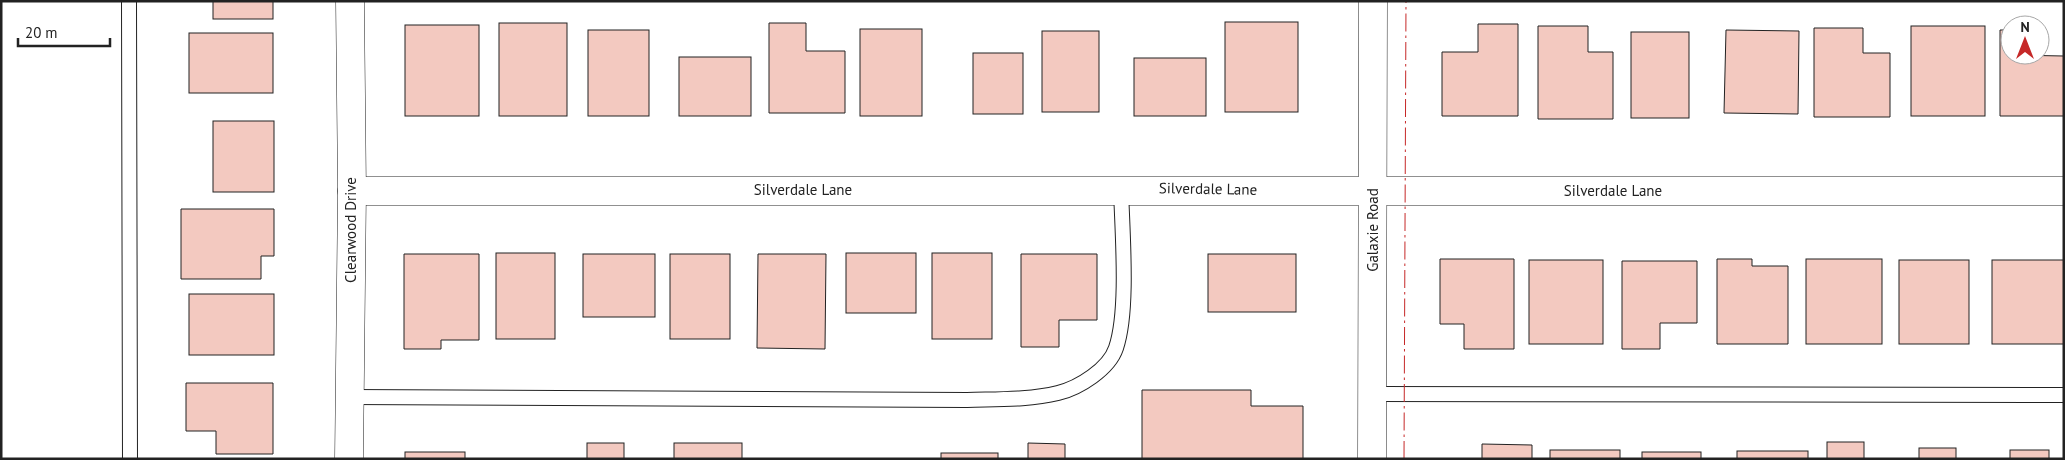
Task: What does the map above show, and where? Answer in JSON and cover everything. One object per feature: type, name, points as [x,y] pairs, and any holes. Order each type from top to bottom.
[{"type":"street","name":"Clearwood Drive","points":[[349,459],[352,191],[350,1]]},
{"type":"street","name":"Galaxie Road","points":[[1372,459],[1373,1]]},
{"type":"street","name":"Silverdale Lane","points":[[352,191],[1121,188],[1373,191],[2064,191]]},
{"type":"lane","points":[[129,1],[130,459]]},
{"type":"lane","points":[[350,397],[967,400],[1038,397],[1060,393],[1080,384],[1102,367],[1116,349],[1122,297],[1121,188]]},
{"type":"lane","points":[[1373,394],[2064,395]]},
{"type":"building","points":[[213,1],[273,1],[273,19],[213,19]]},
{"type":"building","points":[[1225,22],[1298,22],[1298,112],[1225,112]]},
{"type":"building","points":[[499,23],[567,23],[567,116],[499,116]]},
{"type":"building","points":[[769,23],[806,23],[806,51],[845,51],[845,113],[769,113]]},
{"type":"building","points":[[1478,24],[1518,24],[1518,116],[1442,116],[1442,52],[1478,52]]},
{"type":"building","points":[[405,25],[479,25],[479,116],[405,116]]},
{"type":"building","points":[[1538,26],[1588,26],[1588,52],[1613,52],[1613,119],[1538,119]]},
{"type":"building","points":[[1911,26],[1985,26],[1985,116],[1911,116]]},
{"type":"building","points":[[1814,28],[1863,28],[1863,53],[1890,53],[1890,117],[1814,117]]},
{"type":"building","points":[[860,29],[922,29],[922,116],[860,116]]},
{"type":"building","points":[[588,30],[649,30],[649,116],[588,116]]},
{"type":"building","points":[[1726,30],[1799,31],[1798,114],[1724,113]]},
{"type":"building","points":[[1042,31],[1099,31],[1099,112],[1042,112]]},
{"type":"building","points":[[1631,32],[1689,32],[1689,118],[1631,118]]},
{"type":"building","points":[[189,33],[273,33],[273,93],[189,93]]},
{"type":"building","points":[[973,53],[1023,53],[1023,114],[973,114]]},
{"type":"building","points":[[2050,56],[2064,56],[2064,116],[2000,116],[2000,65],[2050,65]]},
{"type":"building","points":[[679,57],[751,57],[751,116],[679,116]]},
{"type":"building","points":[[1134,58],[1206,58],[1206,116],[1134,116]]},
{"type":"building","points":[[213,121],[274,121],[274,192],[213,192]]},
{"type":"building","points":[[181,209],[274,209],[274,256],[261,256],[261,279],[181,279]]},
{"type":"building","points":[[496,253],[555,253],[555,339],[496,339]]},
{"type":"building","points":[[846,253],[916,253],[916,313],[846,313]]},
{"type":"building","points":[[932,253],[992,253],[992,339],[932,339]]},
{"type":"building","points":[[404,254],[479,254],[479,340],[441,340],[441,349],[404,349]]},
{"type":"building","points":[[583,254],[655,254],[655,317],[583,317]]},
{"type":"building","points":[[670,254],[730,254],[730,339],[670,339]]},
{"type":"building","points":[[758,254],[826,254],[825,349],[757,348]]},
{"type":"building","points":[[1021,254],[1097,254],[1097,320],[1059,320],[1059,347],[1021,347]]},
{"type":"building","points":[[1208,254],[1296,254],[1296,312],[1208,312]]},
{"type":"building","points":[[1440,259],[1514,259],[1514,349],[1464,349],[1464,324],[1440,324]]},
{"type":"building","points":[[1717,259],[1752,259],[1752,266],[1788,266],[1788,344],[1717,344]]},
{"type":"building","points":[[1806,259],[1882,259],[1882,344],[1806,344]]},
{"type":"building","points":[[1529,260],[1603,260],[1603,344],[1529,344]]},
{"type":"building","points":[[1899,260],[1969,260],[1969,344],[1899,344]]},
{"type":"building","points":[[1992,260],[2064,260],[2064,344],[1992,344]]},
{"type":"building","points":[[1622,261],[1697,261],[1697,323],[1660,323],[1660,349],[1622,349]]},
{"type":"building","points":[[189,294],[274,294],[274,355],[189,355]]},
{"type":"building","points":[[186,383],[273,383],[273,454],[216,454],[216,431],[186,431]]},
{"type":"building","points":[[1142,390],[1251,390],[1251,406],[1303,406],[1303,459],[1142,459]]},
{"type":"building","points":[[1827,442],[1864,442],[1864,459],[1827,459]]},
{"type":"building","points":[[587,443],[624,443],[624,459],[587,459]]},
{"type":"building","points":[[674,443],[742,443],[742,459],[674,459]]},
{"type":"building","points":[[1028,443],[1065,444],[1065,459],[1028,459]]},
{"type":"building","points":[[1482,444],[1532,445],[1532,459],[1482,459]]},
{"type":"building","points":[[1919,448],[1956,448],[1956,459],[1919,459]]},
{"type":"building","points":[[1550,450],[1620,450],[1620,459],[1550,459]]},
{"type":"building","points":[[2010,450],[2049,450],[2049,459],[2010,459]]},
{"type":"building","points":[[1737,451],[1808,451],[1808,459],[1737,459]]},
{"type":"building","points":[[405,452],[465,452],[465,459],[405,459]]},
{"type":"building","points":[[1642,452],[1701,452],[1701,459],[1642,459]]},
{"type":"building","points":[[941,453],[998,453],[998,459],[941,459]]},
{"type":"power","points":[[1404,459],[1406,1]]}]
